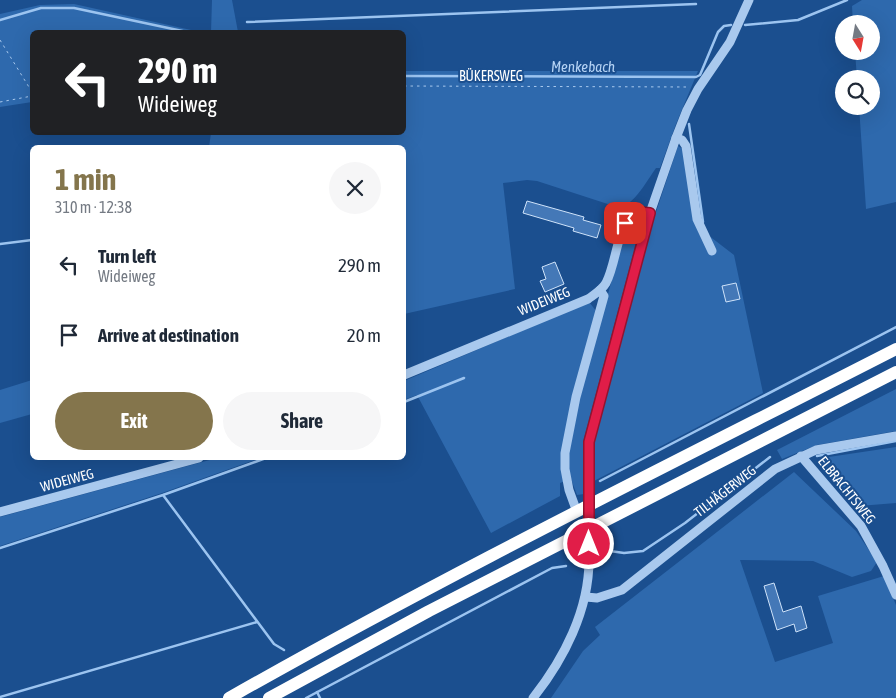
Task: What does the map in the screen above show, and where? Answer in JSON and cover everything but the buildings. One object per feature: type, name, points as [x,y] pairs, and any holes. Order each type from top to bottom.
[{"type":"highway","points":[[229,698],[312,650],[896,349]]},
{"type":"highway","points":[[269,698],[430,611],[896,372]]},
{"type":"street","points":[[532,698],[546,681],[568,642],[586,597],[589,560],[589,442],[650,213],[686,110],[730,42],[749,0]]},
{"type":"street","points":[[676,138],[682,140],[686,146],[697,219],[712,251]]},
{"type":"street","points":[[577,512],[569,490],[565,469],[565,453],[576,397],[604,296],[600,290],[611,270],[625,223],[640,212],[650,213]]},
{"type":"street","name":"WIDEIWEG","points":[[406,374],[588,298],[600,290]]},
{"type":"street","name":"TILHÄGERWEG","points":[[586,597],[597,598],[622,590],[775,469],[816,450],[896,436]]},
{"type":"street","name":"ELBRACHTSWEG","points":[[801,456],[861,526],[883,566],[896,595]]},
{"type":"street","name":"WIDEIWEG","points":[[0,512],[192,460]]},
{"type":"path","points":[[0,40],[30,89]]},
{"type":"path","name":"BÜKERSWEG","points":[[406,86],[692,87],[698,89]]},
{"type":"path","points":[[0,102],[30,96]]},
{"type":"shaded area","points":[[212,0],[232,0],[238,30],[211,30]]},
{"type":"shaded area","points":[[862,0],[896,0],[896,202],[866,209],[860,115],[880,115],[880,70],[856,70],[856,60],[880,60],[880,15],[852,15],[852,6]]},
{"type":"shaded area","points":[[74,4],[191,30],[30,30],[30,102],[0,107],[0,14],[40,5]]},
{"type":"shaded area","points":[[406,71],[698,71],[660,168],[656,168],[631,201],[620,208],[537,181],[527,180],[503,183],[515,289],[406,314],[406,145],[209,145],[211,135],[406,135]]},
{"type":"shaded area","points":[[678,146],[683,149],[694,222],[702,240],[708,235],[734,255],[763,393],[594,481],[594,443],[650,230]]},
{"type":"shaded area","points":[[630,228],[640,228],[583,442],[584,494],[577,495],[571,479],[560,483],[560,496],[491,533],[417,395],[406,399],[406,380],[589,302],[597,312],[590,360],[623,239]]},
{"type":"shaded area","points":[[30,381],[30,415],[0,423],[0,390]]},
{"type":"shaded area","points":[[896,389],[896,431],[817,445],[782,459],[777,450]]},
{"type":"shaded area","points":[[896,447],[896,503],[859,506],[855,497],[824,470],[822,458]]},
{"type":"shaded area","points":[[210,460],[254,460],[162,493],[0,546],[0,517]]},
{"type":"shaded area","points":[[794,472],[856,531],[877,562],[871,571],[852,577],[813,561],[740,560],[775,662],[833,643],[818,596],[884,576],[896,605],[896,698],[551,698],[583,651],[600,635],[595,627]]},
{"type":"waterway","name":"Menkebach","points":[[745,25],[798,20],[847,0]]},
{"type":"waterway","points":[[247,22],[696,4]]},
{"type":"waterway","name":"Menkebach","points":[[0,20],[41,8],[74,8],[178,30]]},
{"type":"waterway","name":"Menkebach","points":[[406,76],[696,77],[700,75],[718,32],[724,26],[731,25]]},
{"type":"waterway","points":[[689,124],[703,222]]},
{"type":"waterway","points":[[0,244],[30,240]]},
{"type":"waterway","points":[[600,481],[896,327]]},
{"type":"waterway","points":[[406,401],[464,378]]},
{"type":"waterway","points":[[817,456],[896,441]]},
{"type":"waterway","points":[[610,551],[624,553],[643,551],[685,523],[770,457]]},
{"type":"waterway","points":[[0,548],[163,495],[260,460]]},
{"type":"waterway","points":[[163,495],[274,644],[284,650]]},
{"type":"waterway","points":[[306,698],[552,568],[566,566]]},
{"type":"waterway","points":[[0,697],[257,622]]},
{"type":"waterway","points":[[317,692],[320,698]]},
{"type":"route","points":[[589,544],[589,442],[650,213],[640,212],[625,223]]}]
